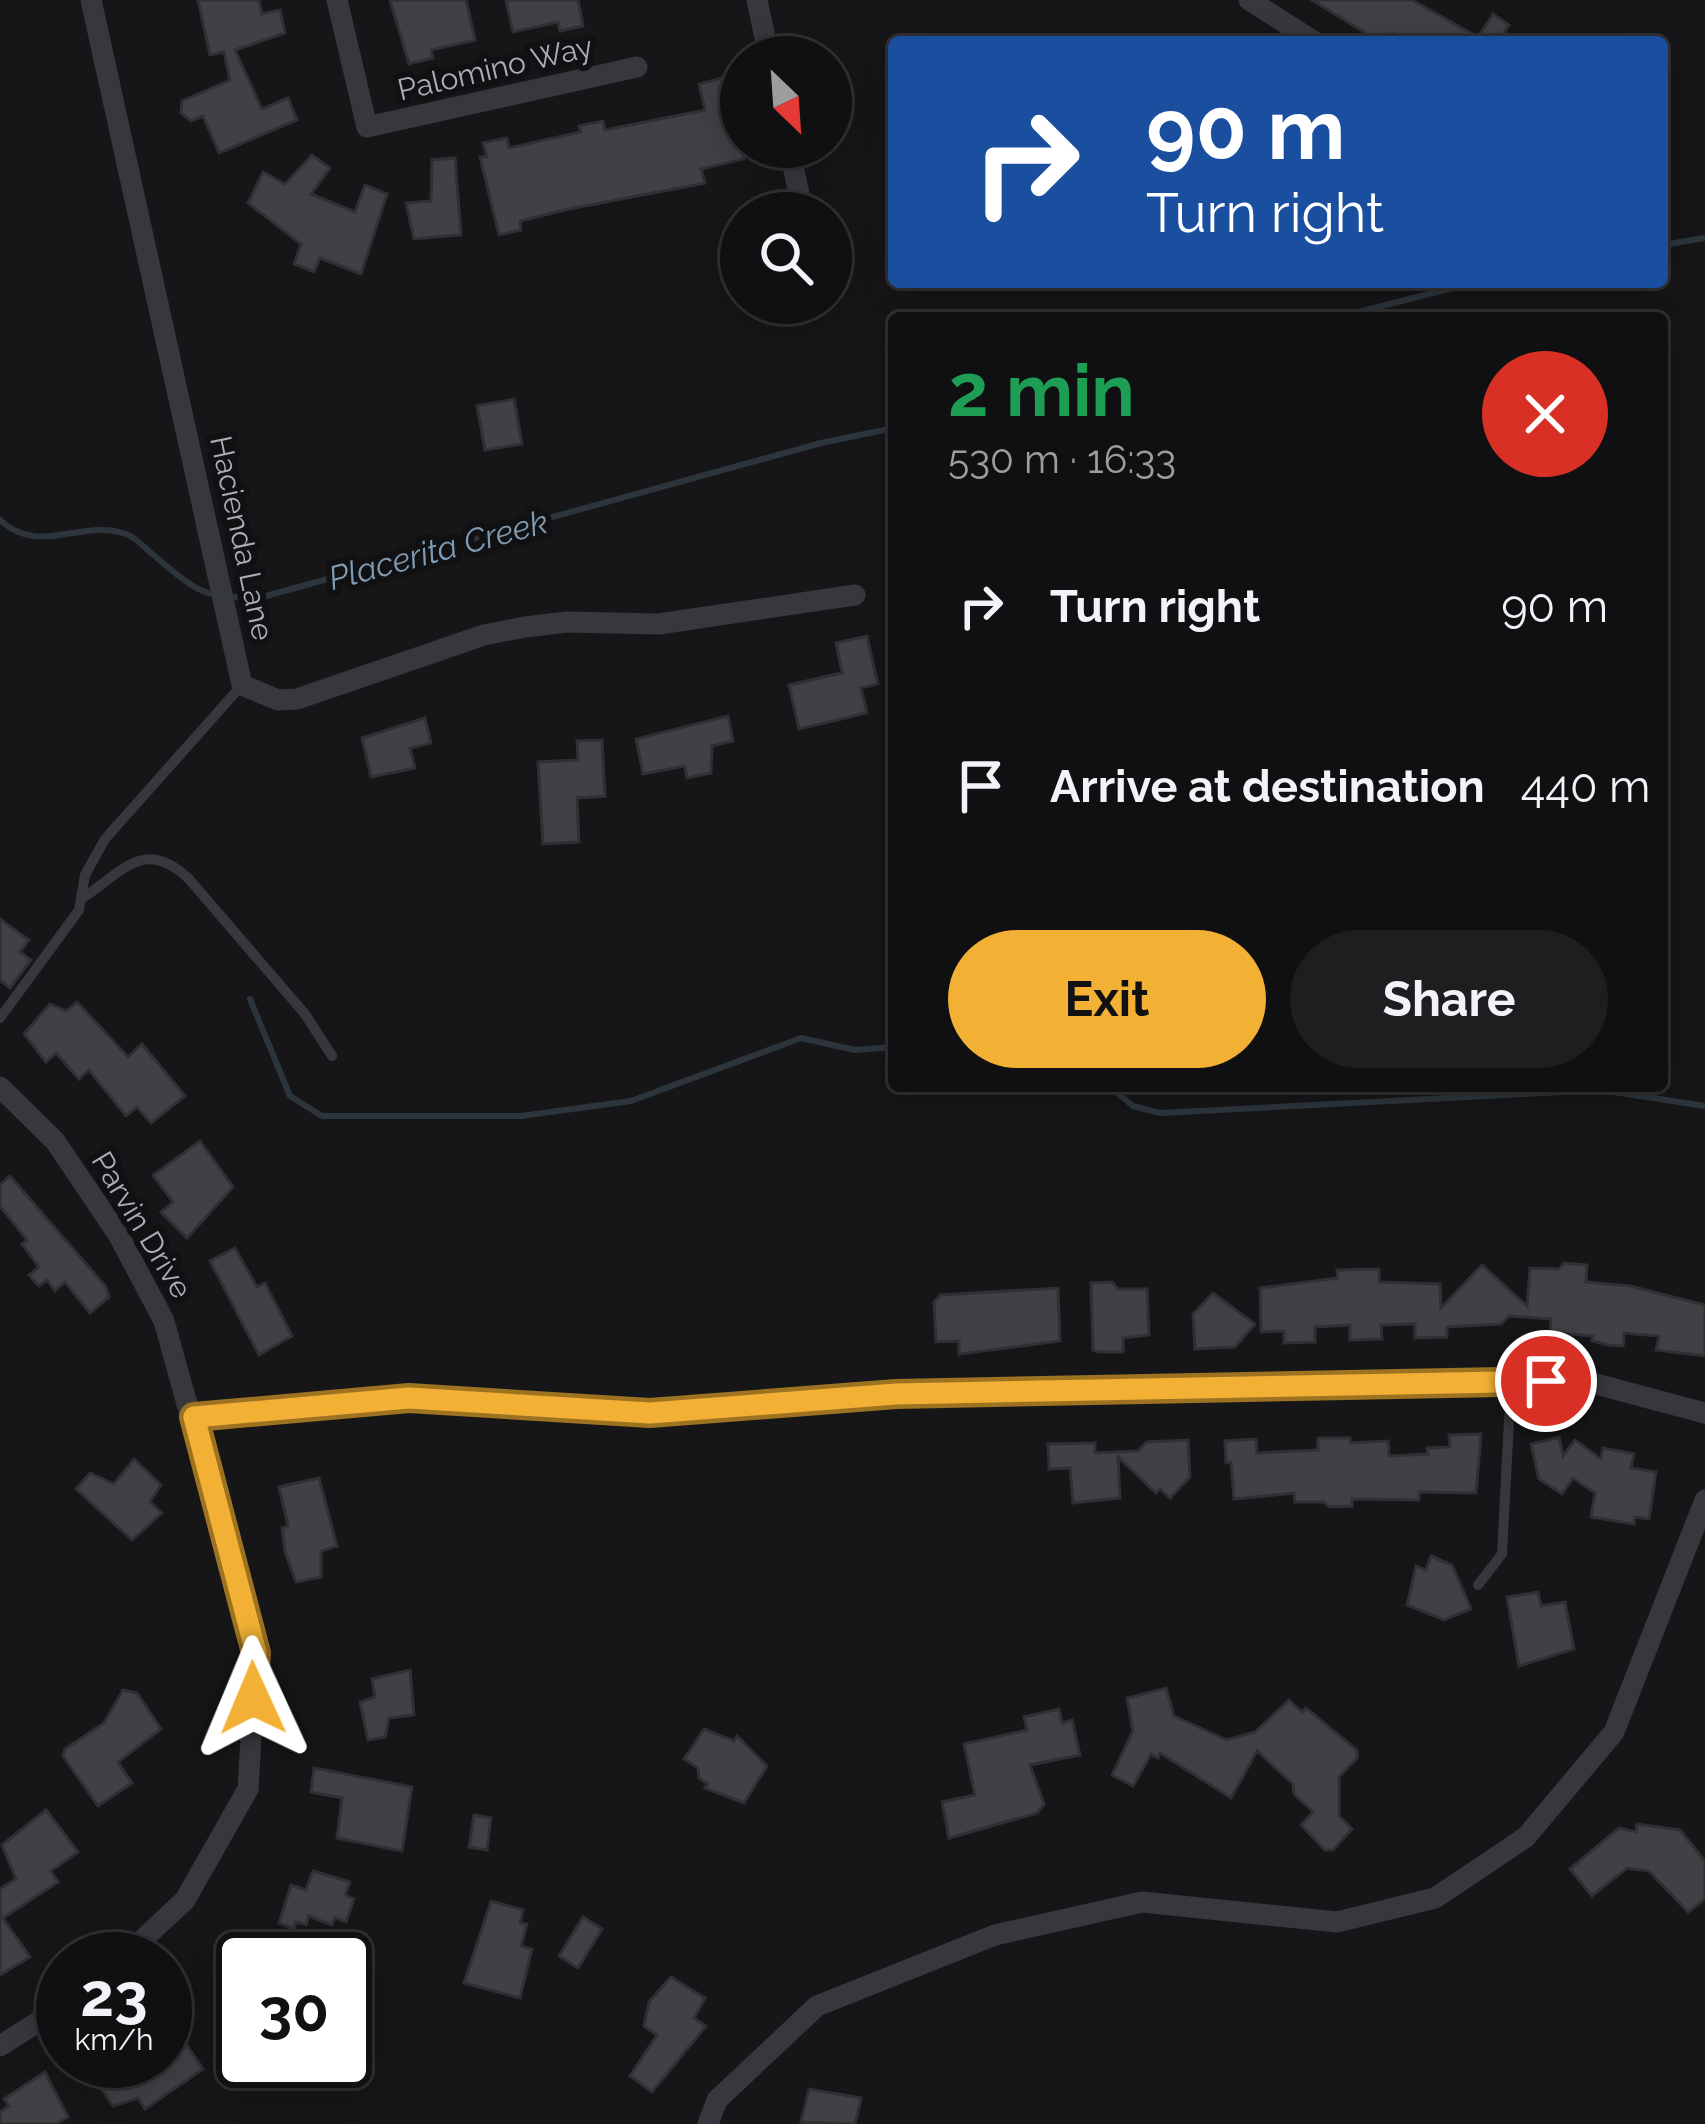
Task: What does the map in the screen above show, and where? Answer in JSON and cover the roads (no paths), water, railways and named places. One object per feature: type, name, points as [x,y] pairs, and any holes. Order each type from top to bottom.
[{"type":"street","name":"Hacienda Lane","points":[[91,0],[242,685],[278,700],[297,699],[484,635],[567,622],[659,624],[855,596]]},
{"type":"street","name":"Palomino Way","points":[[338,0],[367,128],[637,68]]},
{"type":"street","points":[[757,0],[765,36]]},
{"type":"street","points":[[1249,0],[1306,36]]},
{"type":"street","name":"Parvin Drive","points":[[0,1087],[56,1141],[119,1236],[164,1321],[256,1653],[248,1789],[185,1900],[151,1932]]},
{"type":"street","points":[[194,1417],[409,1398],[650,1413],[896,1394],[1581,1380],[1705,1413]]},
{"type":"street","points":[[708,2124],[717,2100],[817,2006],[995,1935],[1142,1902],[1337,1922],[1435,1898],[1526,1837],[1614,1732],[1705,1500]]},
{"type":"street","points":[[0,2045],[36,2023]]},
{"type":"lane","points":[[0,1018],[79,910],[85,875],[105,839],[242,685]]},
{"type":"lane","points":[[81,899],[133,862],[166,861],[189,879],[304,1014],[332,1057]]},
{"type":"lane","points":[[1478,1585],[1502,1554],[1511,1382]]},
{"type":"waterway","name":"Placerita Creek","points":[[1668,244],[1705,238]]},
{"type":"waterway","name":"Placerita Creek","points":[[1358,312],[1452,288]]},
{"type":"waterway","name":"Placerita Creek","points":[[0,520],[30,536],[93,530],[126,534],[206,592],[266,596],[821,443],[888,429]]},
{"type":"waterway","points":[[250,999],[290,1096],[322,1116],[521,1116],[631,1101],[801,1038],[855,1050],[888,1047]]},
{"type":"waterway","points":[[1116,1092],[1133,1106],[1160,1113],[1563,1092]]},
{"type":"waterway","points":[[1614,1092],[1705,1106]]}]
